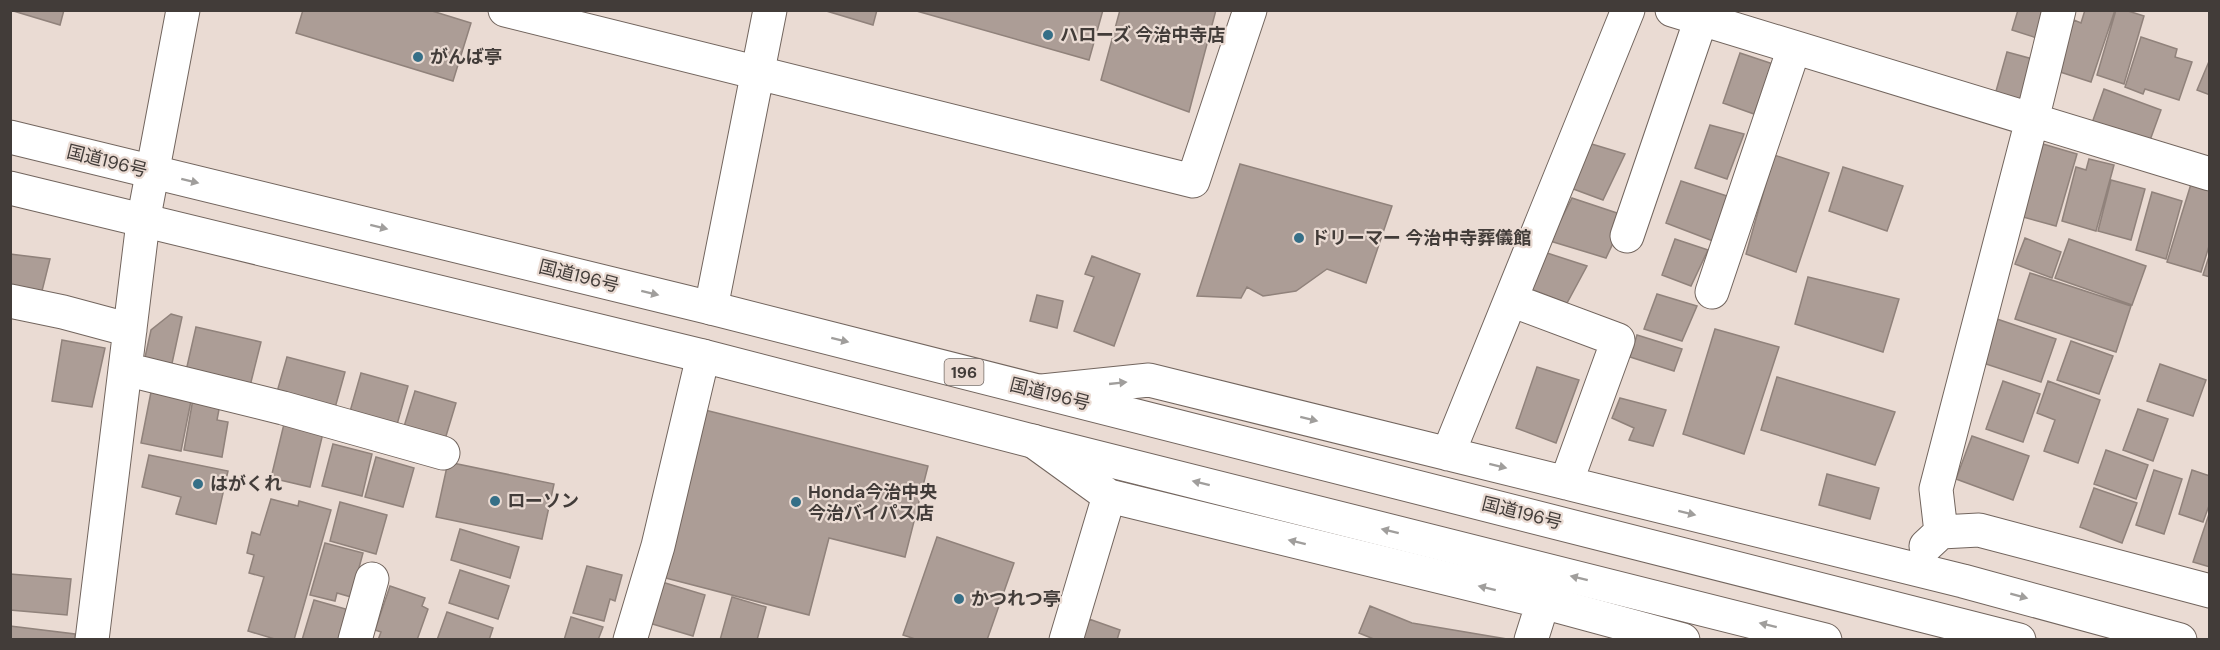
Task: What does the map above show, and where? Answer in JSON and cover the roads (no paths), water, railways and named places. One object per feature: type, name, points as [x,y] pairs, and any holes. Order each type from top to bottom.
[{"type":"main road","points":[[92,639],[143,222],[183,10]]},
{"type":"main road","points":[[505,10],[1193,182],[1250,10]]},
{"type":"main road","points":[[711,308],[770,10]]},
{"type":"main road","points":[[1448,454],[1628,10]]},
{"type":"main road","points":[[1941,532],[1936,489],[2059,10]]},
{"type":"main road","points":[[1627,236],[1687,15],[2210,174]]},
{"type":"main road","points":[[1712,292],[1794,48]]},
{"type":"main road","name":"国道196号","points":[[10,137],[711,308],[2019,639]]},
{"type":"main road","points":[[10,188],[703,356],[1032,441],[1825,639]]},
{"type":"main road","points":[[1511,300],[1618,340],[1566,483]]},
{"type":"main road","points":[[10,301],[130,330]]},
{"type":"main road","points":[[630,639],[658,546],[703,356]]},
{"type":"main road","points":[[125,369],[283,408],[443,453]]},
{"type":"main road","points":[[1039,391],[1149,380],[1916,569],[2180,639]]},
{"type":"main road","points":[[1032,441],[1109,496],[1543,602],[1683,639]]},
{"type":"main road","points":[[1066,639],[1109,496]]},
{"type":"main road","points":[[1916,569],[1928,543],[1941,532],[1979,530],[2210,591]]},
{"type":"main road","points":[[355,639],[372,579]]},
{"type":"main road","points":[[1531,639],[1543,602]]},
{"type":"place","name":"ハローズ 今治中寺店","points":[[1048,35]]},
{"type":"place","name":"がんば亭","points":[[418,57]]},
{"type":"place","name":"ドリーマー 今治中寺葬儀館","points":[[1299,238]]},
{"type":"place","name":"はがくれ","points":[[198,484]]},
{"type":"place","name":"ローソン","points":[[495,501]]},
{"type":"place","name":"Honda今治中央 今治バイパス店","points":[[796,502]]},
{"type":"place","name":"かつれつ亭","points":[[959,599]]}]
